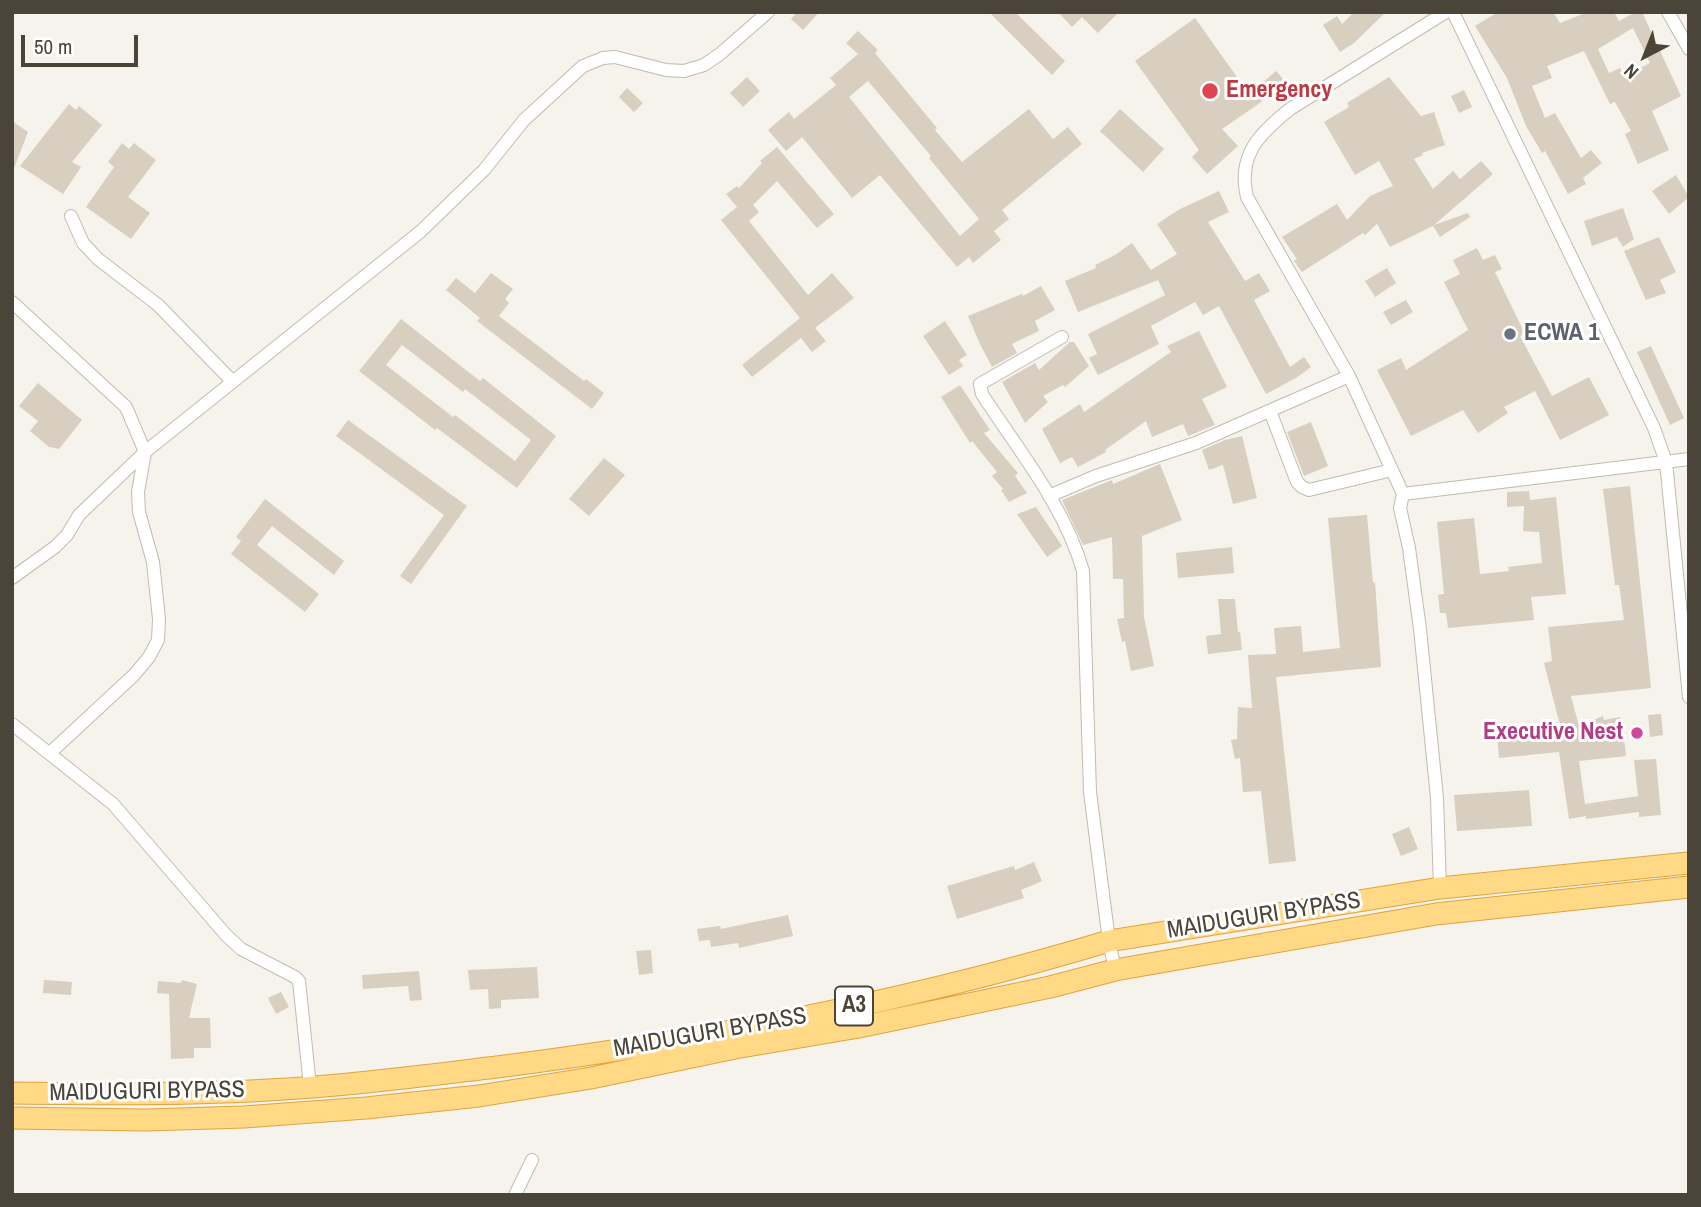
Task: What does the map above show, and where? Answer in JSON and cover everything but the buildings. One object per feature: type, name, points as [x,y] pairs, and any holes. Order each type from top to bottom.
[{"type":"highway","name":"MAIDUGURI BYPASS","points":[[12,1093],[131,1095],[270,1090],[595,1054],[736,1031],[864,1004],[1056,957],[1109,941],[1440,888],[1689,863]]},
{"type":"highway","name":"MAIDUGURI BYPASS","points":[[12,1118],[146,1120],[244,1116],[366,1108],[479,1096],[580,1080],[735,1048],[859,1027],[1050,987],[1115,970],[1436,914],[1689,887]]},
{"type":"street","points":[[12,578],[55,547],[79,515],[145,452],[420,232],[484,170],[524,120],[583,66],[603,58],[615,57],[666,70],[684,71],[720,54],[768,12]]},
{"type":"street","points":[[1440,888],[1437,798],[1420,629],[1409,548],[1400,508],[1403,494],[1349,376],[1247,197],[1244,183],[1247,157],[1268,127],[1290,109],[1446,12]]},
{"type":"street","points":[[1453,12],[1654,428],[1666,462],[1689,697]]},
{"type":"street","points":[[1668,12],[1689,49]]},
{"type":"street","points":[[71,216],[82,243],[98,259],[158,305],[232,381]]},
{"type":"street","points":[[12,302],[126,407],[145,452],[138,492],[139,512],[153,562],[159,619],[158,640],[149,657],[134,675],[51,752]]},
{"type":"street","points":[[1062,337],[980,384],[982,394],[1049,496],[1079,556],[1083,571],[1090,792],[1115,970]]},
{"type":"street","points":[[1049,496],[1196,443],[1349,376]]},
{"type":"street","points":[[1270,411],[1297,482],[1302,488],[1309,490],[1392,470]]},
{"type":"street","points":[[1403,494],[1689,459]]},
{"type":"street","points":[[12,723],[113,804],[234,943],[252,956],[299,981],[310,1086]]},
{"type":"street","points":[[515,1195],[531,1160]]},
{"type":"place","name":"Emergency","points":[[1210,91]]},
{"type":"place","name":"ECWA 1","points":[[1510,334]]},
{"type":"place","name":"Executive Nest","points":[[1637,733]]}]
